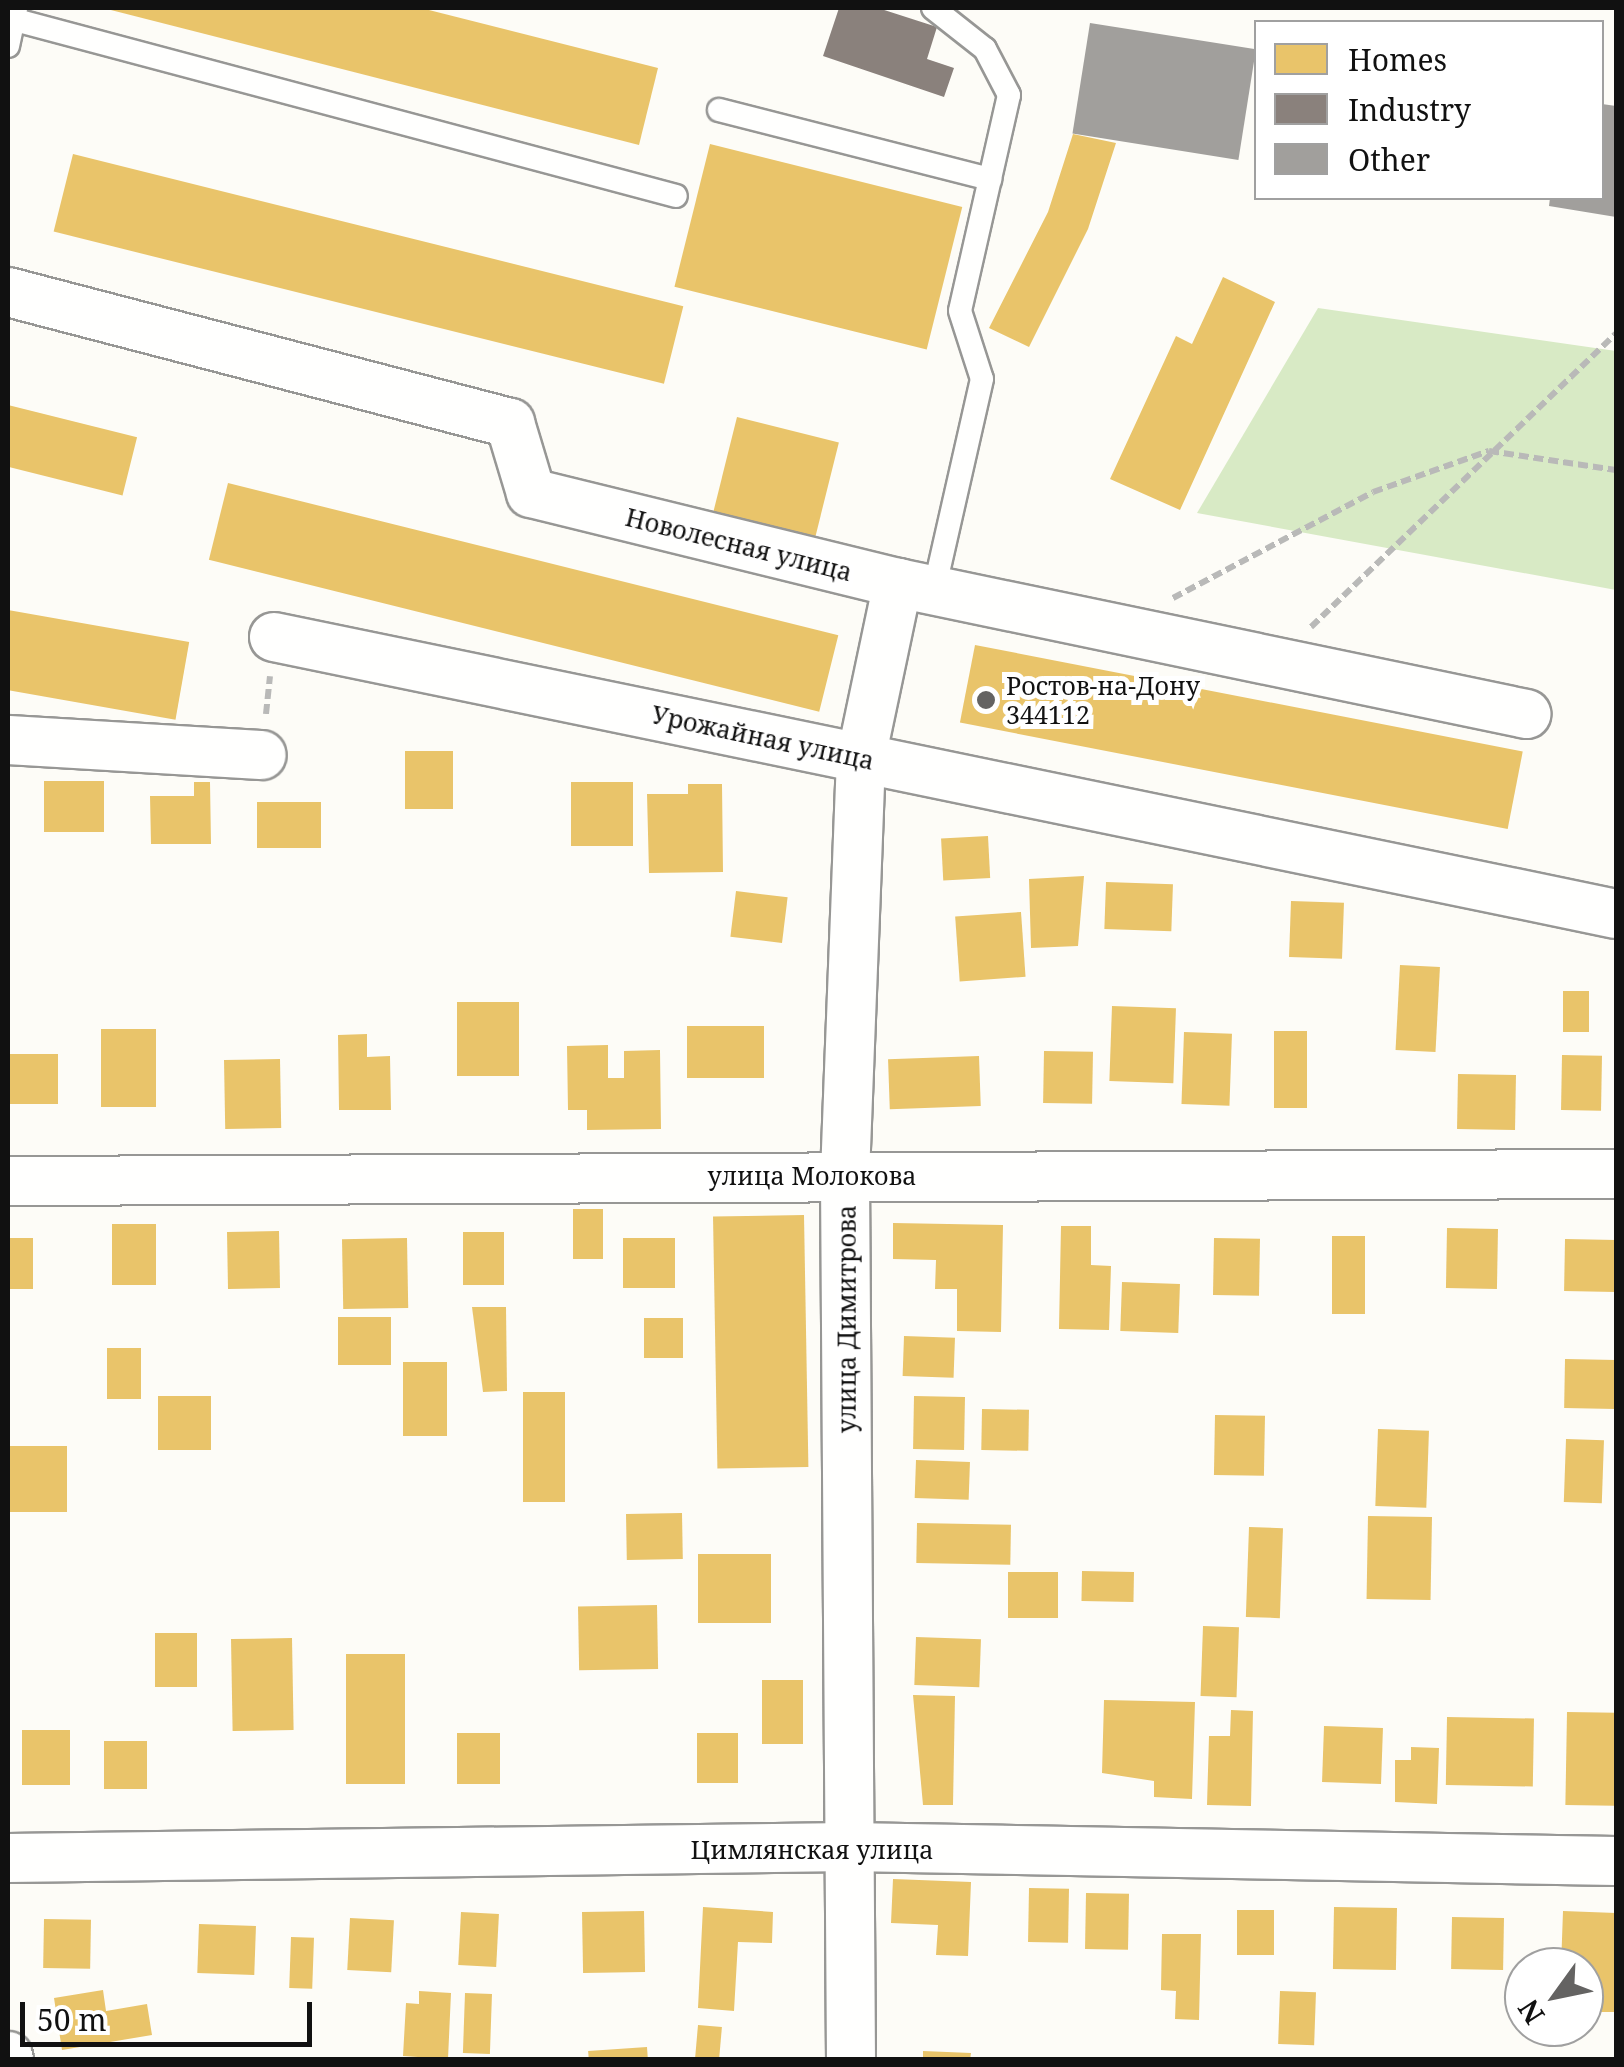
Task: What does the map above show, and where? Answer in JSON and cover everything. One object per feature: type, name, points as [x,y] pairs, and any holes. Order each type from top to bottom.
[{"type":"street","name":"Новолесная улица","points":[[8,292],[510,423],[531,493],[916,587],[1272,666],[1526,714]]},
{"type":"street","name":"улица Димитрова","points":[[851,2060],[845,1175],[862,758],[916,587]]},
{"type":"street","name":"Урожайная улица","points":[[274,637],[1616,914]]},
{"type":"street","points":[[8,740],[262,754]]},
{"type":"street","name":"улица Молокова","points":[[8,1182],[1616,1174]]},
{"type":"street","name":"Цимлянская улица","points":[[8,1858],[850,1847],[1616,1861]]},
{"type":"lane","points":[[916,587],[982,379],[959,322],[953,290],[990,179],[1009,94],[986,49],[933,8]]},
{"type":"lane","points":[[8,46],[12,14],[676,196]]},
{"type":"lane","points":[[719,110],[990,179]]},
{"type":"path","points":[[1272,666],[1489,451],[1616,334]]},
{"type":"path","points":[[1116,631],[1373,492],[1489,451],[1616,470]]},
{"type":"path","points":[[262,754],[274,637]]},
{"type":"green space","points":[[1318,308],[1616,351],[1616,590],[1197,513]]},
{"type":"building: Homes","points":[[103,8],[421,8],[658,68],[639,145]]},
{"type":"building: Homes","points":[[1073,134],[1116,143],[1088,229],[1029,347],[989,328],[1048,212]]},
{"type":"building: Homes","points":[[710,144],[962,207],[927,350],[674,287]]},
{"type":"building: Homes","points":[[73,154],[683,306],[664,384],[54,232]]},
{"type":"building: Homes","points":[[1223,277],[1275,302],[1180,510],[1110,479],[1176,336],[1192,344]]},
{"type":"building: Homes","points":[[8,405],[137,437],[123,495],[8,467]]},
{"type":"building: Homes","points":[[737,417],[839,442],[811,556],[709,531]]},
{"type":"building: Homes","points":[[228,483],[838,635],[819,712],[209,560]]},
{"type":"building: Homes","points":[[8,610],[189,642],[175,720],[8,690]]},
{"type":"building: Homes","points":[[975,645],[1523,751],[1508,829],[960,723]]},
{"type":"building: Homes","points":[[405,751],[453,751],[453,809],[405,809]]},
{"type":"building: Homes","points":[[44,781],[104,781],[104,832],[44,832]]},
{"type":"building: Homes","points":[[194,782],[210,782],[211,844],[151,844],[150,796],[194,796]]},
{"type":"building: Homes","points":[[571,782],[633,782],[633,846],[571,846]]},
{"type":"building: Homes","points":[[688,784],[722,784],[723,872],[649,873],[647,794],[688,794]]},
{"type":"building: Homes","points":[[257,802],[321,802],[321,848],[257,848]]},
{"type":"building: Homes","points":[[988,836],[990,878],[943,880],[941,838]]},
{"type":"building: Homes","points":[[1084,876],[1078,946],[1031,948],[1029,879]]},
{"type":"building: Homes","points":[[1106,882],[1173,884],[1171,931],[1104,929]]},
{"type":"building: Homes","points":[[736,891],[788,897],[782,943],[730,937]]},
{"type":"building: Homes","points":[[1291,901],[1344,903],[1342,959],[1289,957]]},
{"type":"building: Homes","points":[[1021,912],[1026,977],[960,981],[955,917]]},
{"type":"building: Homes","points":[[1400,965],[1440,967],[1435,1052],[1396,1050]]},
{"type":"building: Homes","points":[[1563,991],[1589,991],[1589,1032],[1563,1032]]},
{"type":"building: Homes","points":[[457,1002],[519,1002],[519,1076],[457,1076]]},
{"type":"building: Homes","points":[[1112,1006],[1176,1008],[1173,1083],[1109,1081]]},
{"type":"building: Homes","points":[[687,1026],[764,1026],[764,1078],[687,1078]]},
{"type":"building: Homes","points":[[101,1029],[156,1029],[156,1107],[101,1107]]},
{"type":"building: Homes","points":[[1274,1031],[1307,1031],[1307,1108],[1274,1108]]},
{"type":"building: Homes","points":[[1184,1032],[1232,1034],[1229,1106],[1181,1104]]},
{"type":"building: Homes","points":[[367,1034],[367,1057],[390,1056],[391,1110],[339,1110],[338,1035]]},
{"type":"building: Homes","points":[[608,1045],[608,1078],[624,1078],[624,1051],[660,1050],[661,1129],[587,1130],[587,1110],[568,1110],[567,1046]]},
{"type":"building: Homes","points":[[1044,1051],[1093,1052],[1092,1104],[1043,1103]]},
{"type":"building: Homes","points":[[8,1054],[58,1054],[58,1104],[8,1104]]},
{"type":"building: Homes","points":[[1562,1055],[1602,1056],[1601,1111],[1561,1110]]},
{"type":"building: Homes","points":[[979,1056],[981,1106],[890,1109],[888,1059]]},
{"type":"building: Homes","points":[[280,1059],[281,1128],[225,1129],[224,1060]]},
{"type":"building: Homes","points":[[1458,1074],[1516,1075],[1515,1130],[1457,1129]]},
{"type":"building: Homes","points":[[573,1209],[603,1209],[603,1259],[573,1259]]},
{"type":"building: Homes","points":[[804,1215],[808,1467],[717,1469],[713,1217]]},
{"type":"building: Homes","points":[[893,1223],[1003,1225],[1001,1332],[957,1331],[957,1289],[935,1289],[936,1260],[893,1259]]},
{"type":"building: Homes","points":[[112,1224],[156,1224],[156,1285],[112,1285]]},
{"type":"building: Homes","points":[[1061,1226],[1091,1226],[1091,1265],[1111,1266],[1109,1330],[1059,1329]]},
{"type":"building: Homes","points":[[1447,1228],[1498,1229],[1497,1289],[1446,1288]]},
{"type":"building: Homes","points":[[279,1231],[280,1288],[228,1289],[227,1232]]},
{"type":"building: Homes","points":[[463,1232],[504,1232],[504,1285],[463,1285]]},
{"type":"building: Homes","points":[[1332,1236],[1365,1236],[1365,1314],[1332,1314]]},
{"type":"building: Homes","points":[[8,1238],[33,1238],[33,1289],[8,1289]]},
{"type":"building: Homes","points":[[407,1238],[408,1308],[343,1309],[342,1239]]},
{"type":"building: Homes","points":[[623,1238],[675,1238],[675,1288],[623,1288]]},
{"type":"building: Homes","points":[[1214,1238],[1260,1239],[1259,1296],[1213,1295]]},
{"type":"building: Homes","points":[[1565,1239],[1616,1240],[1615,1292],[1564,1291]]},
{"type":"building: Homes","points":[[1122,1282],[1180,1284],[1178,1333],[1120,1331]]},
{"type":"building: Homes","points":[[472,1307],[506,1307],[507,1391],[483,1392]]},
{"type":"building: Homes","points":[[338,1317],[391,1317],[391,1365],[338,1365]]},
{"type":"building: Homes","points":[[644,1318],[683,1318],[683,1358],[644,1358]]},
{"type":"building: Homes","points":[[904,1336],[955,1338],[954,1378],[903,1376]]},
{"type":"building: Homes","points":[[107,1348],[141,1348],[141,1399],[107,1399]]},
{"type":"building: Homes","points":[[1565,1359],[1616,1360],[1615,1409],[1564,1408]]},
{"type":"building: Homes","points":[[403,1362],[447,1362],[447,1436],[403,1436]]},
{"type":"building: Homes","points":[[523,1392],[565,1392],[565,1502],[523,1502]]},
{"type":"building: Homes","points":[[158,1396],[211,1396],[211,1450],[158,1450]]},
{"type":"building: Homes","points":[[914,1396],[965,1397],[964,1450],[913,1449]]},
{"type":"building: Homes","points":[[982,1409],[1029,1410],[1028,1451],[981,1450]]},
{"type":"building: Homes","points":[[1215,1415],[1265,1416],[1264,1476],[1214,1475]]},
{"type":"building: Homes","points":[[1378,1429],[1429,1431],[1426,1508],[1375,1506]]},
{"type":"building: Homes","points":[[1566,1439],[1604,1440],[1602,1503],[1564,1502]]},
{"type":"building: Homes","points":[[8,1446],[67,1446],[67,1512],[8,1512]]},
{"type":"building: Homes","points":[[916,1460],[970,1462],[969,1500],[915,1498]]},
{"type":"building: Homes","points":[[682,1513],[683,1559],[627,1560],[626,1514]]},
{"type":"building: Homes","points":[[1368,1516],[1432,1517],[1431,1600],[1367,1599]]},
{"type":"building: Homes","points":[[917,1523],[1011,1525],[1010,1565],[916,1563]]},
{"type":"building: Homes","points":[[1249,1527],[1283,1528],[1280,1618],[1246,1617]]},
{"type":"building: Homes","points":[[698,1554],[771,1554],[771,1623],[698,1623]]},
{"type":"building: Homes","points":[[1082,1571],[1134,1572],[1133,1602],[1081,1601]]},
{"type":"building: Homes","points":[[1008,1572],[1058,1572],[1058,1618],[1008,1618]]},
{"type":"building: Homes","points":[[657,1605],[658,1669],[579,1670],[578,1606]]},
{"type":"building: Homes","points":[[1203,1626],[1239,1627],[1237,1697],[1201,1696]]},
{"type":"building: Homes","points":[[155,1633],[197,1633],[197,1687],[155,1687]]},
{"type":"building: Homes","points":[[916,1637],[981,1639],[979,1687],[914,1685]]},
{"type":"building: Homes","points":[[292,1638],[294,1730],[233,1731],[231,1639]]},
{"type":"building: Homes","points":[[346,1654],[405,1654],[405,1784],[346,1784]]},
{"type":"building: Homes","points":[[762,1680],[803,1680],[803,1744],[762,1744]]},
{"type":"building: Homes","points":[[913,1695],[955,1696],[953,1805],[923,1805]]},
{"type":"building: Homes","points":[[1104,1700],[1195,1702],[1192,1799],[1154,1797],[1154,1781],[1102,1773]]},
{"type":"building: Homes","points":[[1231,1710],[1253,1711],[1251,1806],[1207,1805],[1209,1736],[1230,1736]]},
{"type":"building: Homes","points":[[1567,1712],[1616,1713],[1614,1806],[1565,1805]]},
{"type":"building: Homes","points":[[1447,1717],[1534,1719],[1533,1787],[1446,1785]]},
{"type":"building: Homes","points":[[1324,1726],[1383,1728],[1381,1784],[1322,1782]]},
{"type":"building: Homes","points":[[22,1730],[70,1730],[70,1785],[22,1785]]},
{"type":"building: Homes","points":[[457,1733],[500,1733],[500,1784],[457,1784]]},
{"type":"building: Homes","points":[[697,1733],[738,1733],[738,1783],[697,1783]]},
{"type":"building: Homes","points":[[104,1741],[147,1741],[147,1789],[104,1789]]},
{"type":"building: Homes","points":[[1411,1747],[1439,1748],[1437,1804],[1395,1802],[1395,1760],[1411,1760]]},
{"type":"building: Homes","points":[[893,1879],[971,1882],[968,1956],[936,1955],[938,1925],[891,1923]]},
{"type":"building: Homes","points":[[1029,1888],[1069,1889],[1068,1943],[1028,1942]]},
{"type":"building: Homes","points":[[1086,1893],[1129,1894],[1128,1950],[1085,1949]]},
{"type":"building: Homes","points":[[703,1907],[773,1912],[772,1943],[738,1942],[734,2011],[698,2008]]},
{"type":"building: Homes","points":[[1334,1907],[1397,1908],[1396,1970],[1333,1969]]},
{"type":"building: Homes","points":[[1237,1910],[1274,1910],[1274,1955],[1237,1955]]},
{"type":"building: Homes","points":[[644,1911],[645,1972],[583,1973],[582,1912]]},
{"type":"building: Homes","points":[[1563,1911],[1616,1913],[1616,2012],[1604,2012],[1604,1947],[1562,1947]]},
{"type":"building: Homes","points":[[461,1912],[499,1914],[496,1967],[458,1965]]},
{"type":"building: Homes","points":[[1452,1917],[1504,1918],[1503,1970],[1451,1969]]},
{"type":"building: Homes","points":[[350,1918],[394,1920],[391,1972],[347,1970]]},
{"type":"building: Homes","points":[[44,1919],[91,1920],[90,1969],[43,1968]]},
{"type":"building: Homes","points":[[199,1924],[256,1926],[254,1975],[197,1973]]},
{"type":"building: Homes","points":[[1162,1934],[1201,1934],[1199,2020],[1175,2019],[1176,1991],[1161,1990]]},
{"type":"building: Homes","points":[[291,1937],[314,1938],[312,1989],[289,1988]]},
{"type":"building: Homes","points":[[103,1990],[106,2011],[147,2004],[152,2035],[62,2050],[54,1998]]},
{"type":"building: Homes","points":[[419,1991],[451,1993],[448,2059],[403,2056],[406,2003],[419,2004]]},
{"type":"building: Homes","points":[[1280,1991],[1316,1992],[1314,2045],[1278,2044]]},
{"type":"building: Homes","points":[[465,1993],[492,1994],[490,2054],[463,2053]]},
{"type":"building: Homes","points":[[698,2025],[722,2027],[719,2060],[695,2060]]},
{"type":"building: Homes","points":[[647,2047],[648,2060],[589,2060],[588,2051]]},
{"type":"building: Homes","points":[[923,2051],[971,2053],[970,2060],[923,2060]]},
{"type":"building: Industry","points":[[839,8],[878,8],[937,27],[927,59],[954,68],[944,97],[823,56]]},
{"type":"building: Other","points":[[1090,23],[1254,49],[1238,160],[1072,134]]},
{"type":"building: Other","points":[[1604,104],[1616,106],[1616,217],[1549,206],[1550,200],[1604,200]]},
{"type":"place","name":"Ростов-на-Дону 344112","points":[[986,700]]}]
